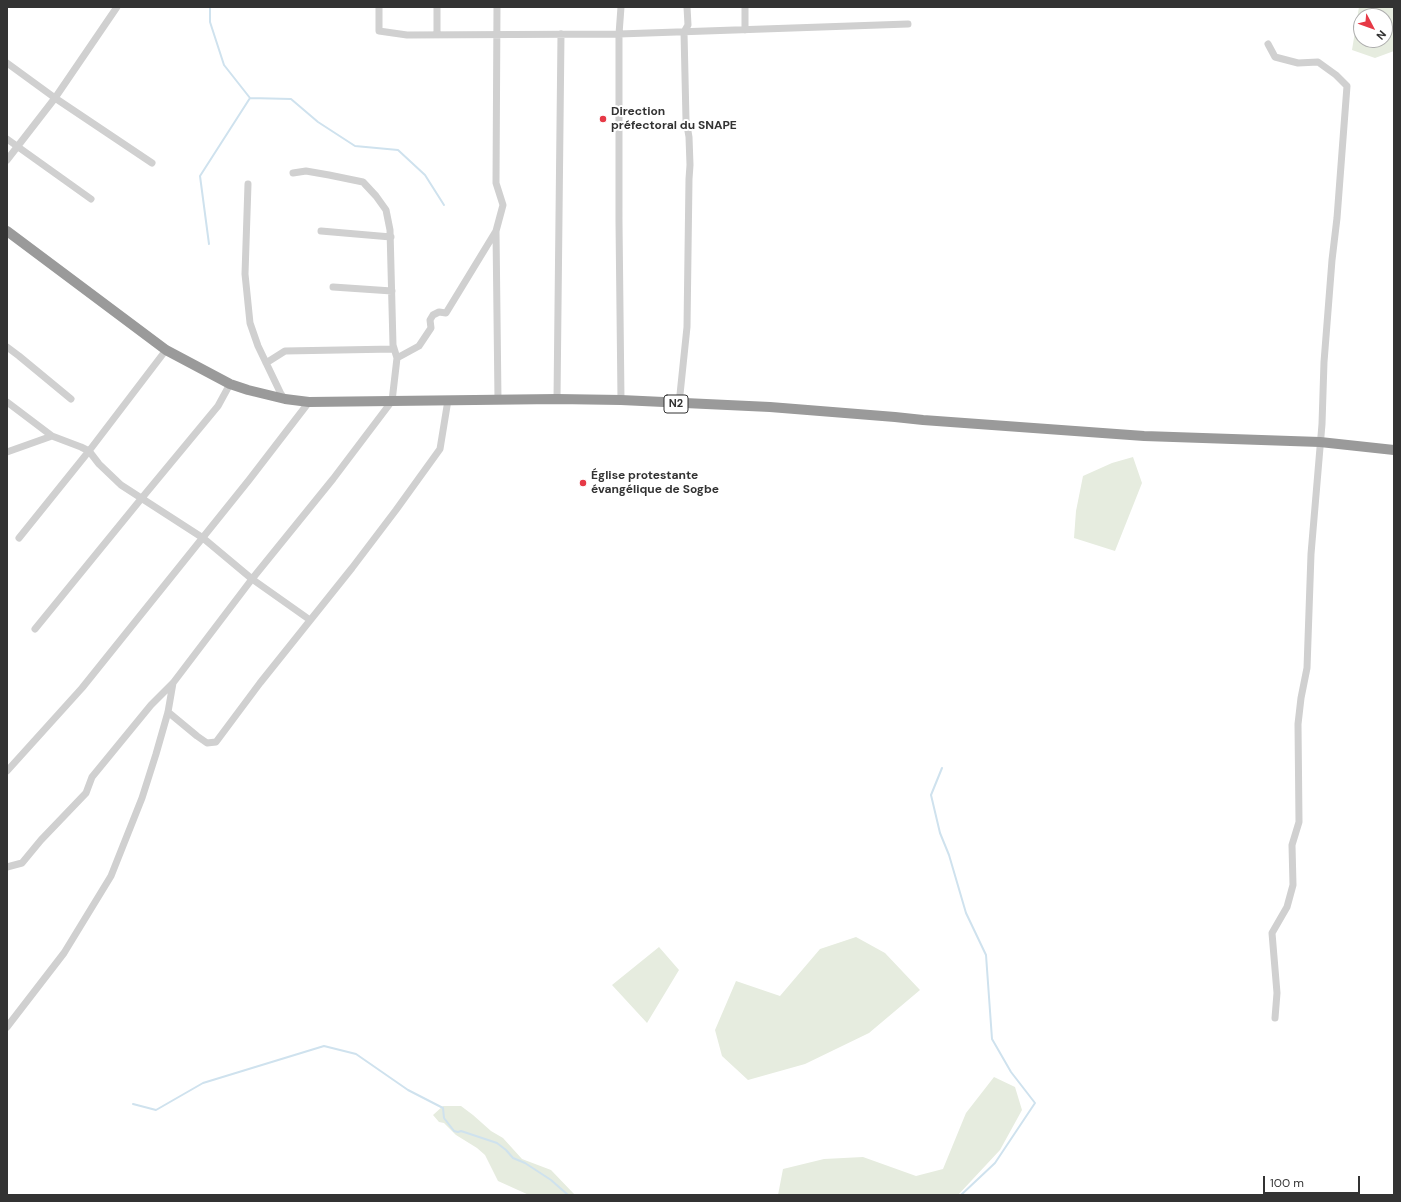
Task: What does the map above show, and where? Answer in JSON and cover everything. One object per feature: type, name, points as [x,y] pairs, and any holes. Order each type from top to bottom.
[{"type":"highway","name":"N2","points":[[7,231],[166,350],[230,384],[285,399],[310,402],[557,399],[621,400],[895,416],[923,420],[1144,436],[1320,442],[1394,450]]},
{"type":"street","points":[[7,160],[55,98],[117,7]]},
{"type":"street","points":[[379,7],[379,31],[407,35],[620,34],[908,24]]},
{"type":"street","points":[[437,7],[437,34]]},
{"type":"street","points":[[497,7],[496,183],[503,205],[496,231],[498,400]]},
{"type":"street","points":[[621,7],[619,222],[621,400]]},
{"type":"street","points":[[679,404],[687,326],[690,165],[689,137],[686,120],[684,32],[688,25],[687,7]]},
{"type":"street","points":[[745,7],[745,30]]},
{"type":"street","points":[[557,399],[561,34]]},
{"type":"street","points":[[1268,44],[1275,57],[1298,63],[1318,62],[1336,75],[1347,86],[1324,362],[1322,424],[1311,554],[1307,668],[1300,698],[1298,724],[1299,822],[1292,845],[1293,884],[1287,907],[1272,933],[1277,993],[1275,1018]]},
{"type":"street","points":[[7,63],[55,98],[152,163]]},
{"type":"street","points":[[7,139],[91,199]]},
{"type":"street","points":[[7,867],[22,863],[41,840],[86,793],[92,777],[151,705],[173,683],[252,579],[333,479],[392,401],[397,358],[394,349],[391,237],[386,210],[376,196],[362,182],[329,174],[306,172],[293,173]]},
{"type":"street","points":[[248,184],[245,274],[250,323],[258,346],[281,394],[285,399]]},
{"type":"street","points":[[320,231],[391,237]]},
{"type":"street","points":[[397,358],[419,346],[431,328],[430,320],[433,315],[439,312],[446,313],[496,231]]},
{"type":"street","points":[[333,286],[392,291]]},
{"type":"street","points":[[7,347],[20,356],[71,399]]},
{"type":"street","points":[[266,362],[285,350],[394,349]]},
{"type":"street","points":[[19,538],[89,451],[166,350]]},
{"type":"street","points":[[35,629],[218,406],[230,384]]},
{"type":"street","points":[[168,712],[207,743],[216,742],[396,510],[440,449],[448,400]]},
{"type":"street","points":[[7,402],[52,436],[89,451],[99,464],[121,485],[202,538],[252,579],[310,620]]},
{"type":"street","points":[[7,771],[82,688],[310,402]]},
{"type":"street","points":[[7,452],[52,436]]},
{"type":"street","points":[[7,1027],[64,952],[111,876],[142,798],[168,712],[173,683]]},
{"type":"shaded area","points":[[1359,7],[1394,7],[1394,51],[1375,58],[1352,50],[1353,44],[1353,48],[1393,48],[1393,8]]},
{"type":"shaded area","points":[[1133,457],[1142,483],[1115,551],[1074,538],[1076,511],[1083,476],[1112,463]]},
{"type":"shaded area","points":[[856,937],[885,953],[920,990],[869,1033],[805,1064],[748,1080],[722,1056],[715,1030],[736,981],[780,996],[820,949]]},
{"type":"shaded area","points":[[659,947],[679,970],[647,1023],[612,985]]},
{"type":"shaded area","points":[[994,1077],[1015,1087],[1022,1110],[1000,1150],[958,1195],[778,1195],[783,1169],[824,1159],[863,1157],[916,1176],[943,1169],[966,1113]]},
{"type":"shaded area","points":[[443,1106],[461,1106],[491,1131],[503,1138],[522,1159],[551,1170],[575,1195],[529,1195],[498,1181],[485,1155],[477,1148],[456,1135],[444,1123],[439,1122],[433,1115]]},
{"type":"waterway","points":[[210,7],[210,22],[224,65],[250,98],[291,99],[318,122],[355,146],[398,150],[425,175],[444,205]]},
{"type":"waterway","points":[[209,244],[200,176],[250,98]]},
{"type":"waterway","points":[[942,768],[931,795],[940,833],[949,855],[966,913],[986,955],[992,1039],[1011,1072],[1035,1103],[995,1163],[961,1195]]},
{"type":"waterway","points":[[133,1104],[156,1110],[203,1083],[324,1046],[356,1054],[408,1090],[443,1108],[444,1118],[454,1131],[461,1131],[497,1143],[513,1158],[525,1163],[551,1180],[568,1195]]},
{"type":"place","name":"Direction préfectoral du SNAPE","points":[[603,119]]},
{"type":"place","name":"Église protestante évangélique de Sogbe","points":[[583,483]]}]
